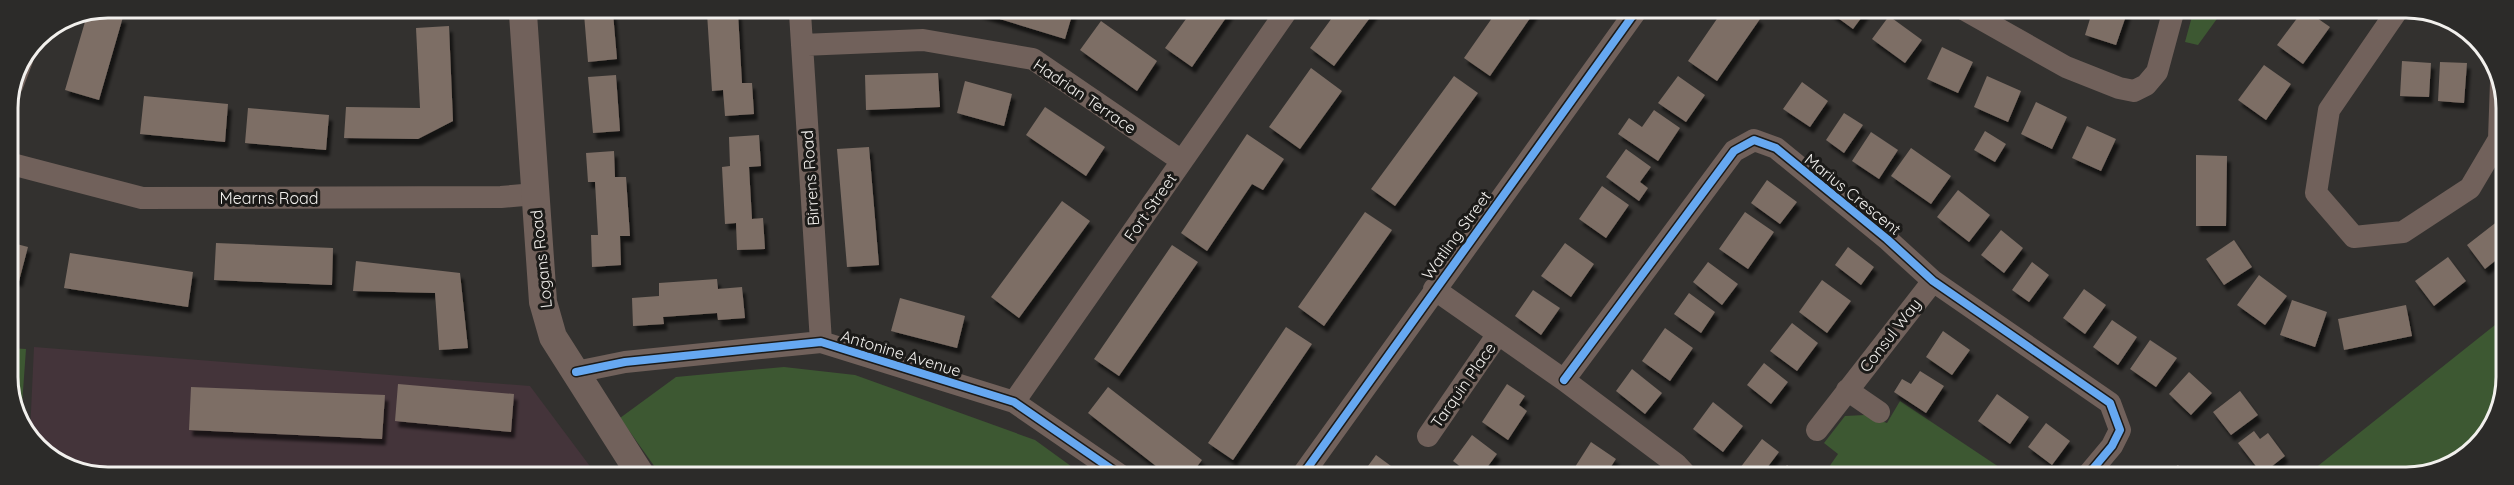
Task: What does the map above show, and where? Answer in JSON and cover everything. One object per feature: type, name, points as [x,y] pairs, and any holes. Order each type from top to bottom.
[{"type":"street","name":"Logans Road","points":[[523,18],[543,302],[553,337],[636,467]]},
{"type":"street","name":"Birrens Road","points":[[800,18],[821,342]]},
{"type":"street","name":"Fort Street","points":[[1014,402],[1282,18]]},
{"type":"street","name":"Watling Street","points":[[1308,467],[1630,18]]},
{"type":"street","points":[[1979,18],[2066,67],[2119,88],[2134,91],[2146,86],[2157,72],[2172,18]]},
{"type":"street","points":[[2392,18],[2329,110],[2316,193],[2354,237],[2403,232],[2470,188],[2496,144]]},
{"type":"street","name":"Hadrian Terrace","points":[[802,45],[922,40],[1032,59],[1182,161]]},
{"type":"street","name":"Marius Crescent","points":[[1564,380],[1734,151],[1754,140],[1776,148],[1887,239],[1933,281],[2110,403],[2120,430],[2112,446],[2094,467]]},
{"type":"street","name":"Mearns Road","points":[[18,166],[142,198],[501,197],[535,194]]},
{"type":"street","name":"Consul Way","points":[[1817,430],[1933,281]]},
{"type":"street","points":[[1434,289],[1564,380],[1670,467]]},
{"type":"street","name":"Tarquin Place","points":[[1428,436],[1498,334]]},
{"type":"street","name":"Antonine Avenue","points":[[576,372],[625,362],[821,342],[1014,402],[1108,467]]},
{"type":"street","points":[[1847,390],[1879,412]]},
{"type":"shaded area","points":[[34,347],[530,386],[591,467],[108,467],[85,464],[68,458],[44,441],[30,423]]},
{"type":"green space","points":[[2192,18],[2218,18],[2198,45],[2185,42]]},
{"type":"green space","points":[[2496,324],[2496,377],[2491,406],[2477,432],[2465,445],[2451,455],[2418,466],[2317,467]]},
{"type":"green space","points":[[18,348],[26,349],[22,402],[18,377]]},
{"type":"green space","points":[[784,367],[855,375],[1035,440],[1072,467],[655,467],[620,418],[676,377]]},
{"type":"green space","points":[[1900,401],[1999,467],[1829,467],[1838,454],[1824,443],[1845,416],[1865,415],[1887,423]]},
{"type":"building","points":[[123,18],[99,100],[65,90],[85,21]]},
{"type":"building","points":[[584,18],[613,18],[617,59],[588,62]]},
{"type":"building","points":[[707,18],[738,18],[742,83],[752,83],[754,114],[725,116],[723,90],[712,91]]},
{"type":"building","points":[[997,18],[1071,18],[1065,39]]},
{"type":"building","points":[[1187,18],[1226,18],[1192,67],[1165,48]]},
{"type":"building","points":[[1332,18],[1370,18],[1334,66],[1310,48]]},
{"type":"building","points":[[1492,18],[1530,18],[1490,76],[1464,58]]},
{"type":"building","points":[[1718,18],[1760,19],[1717,81],[1688,61]]},
{"type":"building","points":[[1838,18],[1861,18],[1853,29]]},
{"type":"building","points":[[1888,18],[1892,18],[1922,40],[1905,63],[1872,39]]},
{"type":"building","points":[[2090,18],[2125,18],[2116,45],[2085,35]]},
{"type":"building","points":[[2297,18],[2317,18],[2330,27],[2303,64],[2277,45]]},
{"type":"building","points":[[1101,21],[1157,61],[1137,91],[1080,50]]},
{"type":"building","points":[[449,26],[453,121],[418,139],[344,138],[346,107],[420,108],[416,28]]},
{"type":"building","points":[[1942,47],[1973,62],[1958,93],[1927,79]]},
{"type":"building","points":[[2402,61],[2431,63],[2429,97],[2400,96]]},
{"type":"building","points":[[2440,62],[2467,63],[2464,103],[2438,101]]},
{"type":"building","points":[[2264,65],[2291,84],[2266,120],[2238,100]]},
{"type":"building","points":[[1311,68],[1342,91],[1300,149],[1269,127]]},
{"type":"building","points":[[938,73],[940,107],[866,110],[865,75]]},
{"type":"building","points":[[616,75],[620,131],[593,133],[588,77]]},
{"type":"building","points":[[1454,76],[1478,93],[1395,206],[1371,189]]},
{"type":"building","points":[[1678,76],[1705,95],[1686,122],[1658,103]]},
{"type":"building","points":[[1987,76],[2021,91],[2008,122],[1974,107]]},
{"type":"building","points":[[965,81],[1012,94],[1004,126],[957,113]]},
{"type":"building","points":[[1802,82],[1828,101],[1810,127],[1783,109]]},
{"type":"building","points":[[144,96],[228,104],[225,142],[140,134]]},
{"type":"building","points":[[2036,102],[2067,117],[2052,149],[2021,134]]},
{"type":"building","points":[[1045,107],[1105,147],[1086,176],[1026,135]]},
{"type":"building","points":[[248,108],[329,115],[326,150],[245,143]]},
{"type":"building","points":[[1654,110],[1680,128],[1658,161],[1618,134],[1629,118],[1642,127]]},
{"type":"building","points":[[1844,113],[1863,125],[1844,153],[1826,140]]},
{"type":"building","points":[[2087,126],[2116,139],[2101,171],[2072,158]]},
{"type":"building","points":[[1985,131],[2006,144],[1995,162],[1974,150]]},
{"type":"building","points":[[1871,132],[1898,150],[1879,179],[1852,161]]},
{"type":"building","points":[[1247,134],[1284,159],[1263,190],[1252,184],[1207,251],[1181,233]]},
{"type":"building","points":[[759,135],[761,166],[749,167],[752,219],[763,218],[765,249],[737,250],[736,223],[725,224],[722,167],[730,166],[729,137]]},
{"type":"building","points":[[869,147],[879,265],[847,267],[837,149]]},
{"type":"building","points":[[1911,148],[1951,176],[1931,204],[1891,176]]},
{"type":"building","points":[[1626,149],[1651,167],[1640,182],[1648,188],[1639,201],[1606,177]]},
{"type":"building","points":[[614,151],[615,177],[626,177],[630,236],[620,236],[621,265],[592,267],[591,235],[598,235],[595,182],[588,182],[586,153]]},
{"type":"building","points":[[2196,155],[2227,156],[2226,226],[2196,226]]},
{"type":"building","points":[[1767,180],[1797,202],[1780,224],[1751,203]]},
{"type":"building","points":[[1602,186],[1629,205],[1606,238],[1579,219]]},
{"type":"building","points":[[1958,190],[1990,215],[1969,242],[1937,217]]},
{"type":"building","points":[[1062,201],[1090,221],[1019,318],[991,297]]},
{"type":"building","points":[[1365,212],[1392,230],[1324,326],[1298,307]]},
{"type":"building","points":[[1745,212],[1774,232],[1748,269],[1719,249]]},
{"type":"building","points":[[2496,222],[2496,260],[2485,269],[2467,245]]},
{"type":"building","points":[[2001,230],[2023,248],[2004,273],[1981,255]]},
{"type":"building","points":[[2234,240],[2252,267],[2224,285],[2206,259]]},
{"type":"building","points":[[216,243],[333,248],[332,285],[214,280]]},
{"type":"building","points":[[1565,243],[1594,264],[1571,297],[1541,276]]},
{"type":"building","points":[[18,244],[28,247],[18,281]]},
{"type":"building","points":[[1172,245],[1198,262],[1119,376],[1094,359]]},
{"type":"building","points":[[1848,247],[1874,267],[1861,285],[1835,265]]},
{"type":"building","points":[[70,253],[193,272],[188,307],[64,288]]},
{"type":"building","points":[[2448,257],[2466,281],[2434,306],[2415,281]]},
{"type":"building","points":[[356,261],[460,273],[468,348],[439,350],[435,293],[353,291]]},
{"type":"building","points":[[1708,262],[1738,284],[1722,305],[1693,282]]},
{"type":"building","points":[[2032,262],[2049,275],[2029,302],[2012,290]]},
{"type":"building","points":[[2259,275],[2287,296],[2265,325],[2237,305]]},
{"type":"building","points":[[717,279],[718,289],[742,287],[745,318],[718,320],[717,313],[663,317],[664,324],[633,326],[632,298],[659,296],[659,283]]},
{"type":"building","points":[[1822,280],[1851,301],[1827,333],[1799,312]]},
{"type":"building","points":[[2084,289],[2106,305],[2085,334],[2063,318]]},
{"type":"building","points":[[1533,290],[1560,308],[1541,335],[1515,316]]},
{"type":"building","points":[[1689,293],[1715,312],[1701,333],[1674,314]]},
{"type":"building","points":[[900,298],[965,316],[957,348],[891,331]]},
{"type":"building","points":[[2292,300],[2327,312],[2315,347],[2280,335]]},
{"type":"building","points":[[2406,305],[2412,336],[2344,350],[2338,319]]},
{"type":"building","points":[[2112,320],[2137,337],[2118,365],[2093,347]]},
{"type":"building","points":[[1792,323],[1818,343],[1797,371],[1770,351]]},
{"type":"building","points":[[1286,327],[1312,344],[1233,460],[1208,443]]},
{"type":"building","points":[[1665,328],[1693,348],[1670,381],[1642,361]]},
{"type":"building","points":[[1943,331],[1970,350],[1952,375],[1926,357]]},
{"type":"building","points":[[2150,340],[2177,358],[2156,387],[2130,369]]},
{"type":"building","points":[[1764,363],[1788,382],[1771,404],[1747,385]]},
{"type":"building","points":[[1632,369],[1662,393],[1645,414],[1616,391]]},
{"type":"building","points":[[1920,371],[1944,386],[1926,413],[1894,392],[1902,379],[1911,384]]},
{"type":"building","points":[[2189,372],[2212,393],[2191,415],[2169,394]]},
{"type":"building","points":[[398,384],[514,394],[511,432],[395,421]]},
{"type":"building","points":[[1507,384],[1525,396],[1519,405],[1527,411],[1508,440],[1482,422]]},
{"type":"building","points":[[191,387],[385,395],[382,439],[189,430]]},
{"type":"building","points":[[1108,387],[1202,460],[1197,467],[1157,467],[1088,413]]},
{"type":"building","points":[[2240,391],[2258,415],[2231,435],[2213,412]]},
{"type":"building","points":[[1997,394],[2029,417],[2010,444],[1978,421]]},
{"type":"building","points":[[1713,402],[1743,426],[1723,452],[1693,429]]},
{"type":"building","points":[[2046,423],[2070,441],[2052,465],[2028,447]]},
{"type":"building","points":[[2254,431],[2260,439],[2268,433],[2285,456],[2271,467],[2257,467],[2238,443]]},
{"type":"building","points":[[1472,435],[1497,454],[1487,467],[1461,467],[1453,461]]},
{"type":"building","points":[[1762,439],[1779,452],[1768,467],[1741,467]]},
{"type":"building","points":[[1591,442],[1616,459],[1611,467],[1575,467]]},
{"type":"building","points":[[1376,455],[1392,467],[1367,467]]},
{"type":"cycle path","points":[[1308,467],[1631,18]]},
{"type":"cycle path","points":[[1564,380],[1734,151],[1754,140],[1776,148],[1887,239],[1933,281],[2110,403],[2120,430],[2112,446],[2094,467]]},
{"type":"cycle path","points":[[576,372],[625,362],[821,342],[1014,402],[1108,467]]}]
